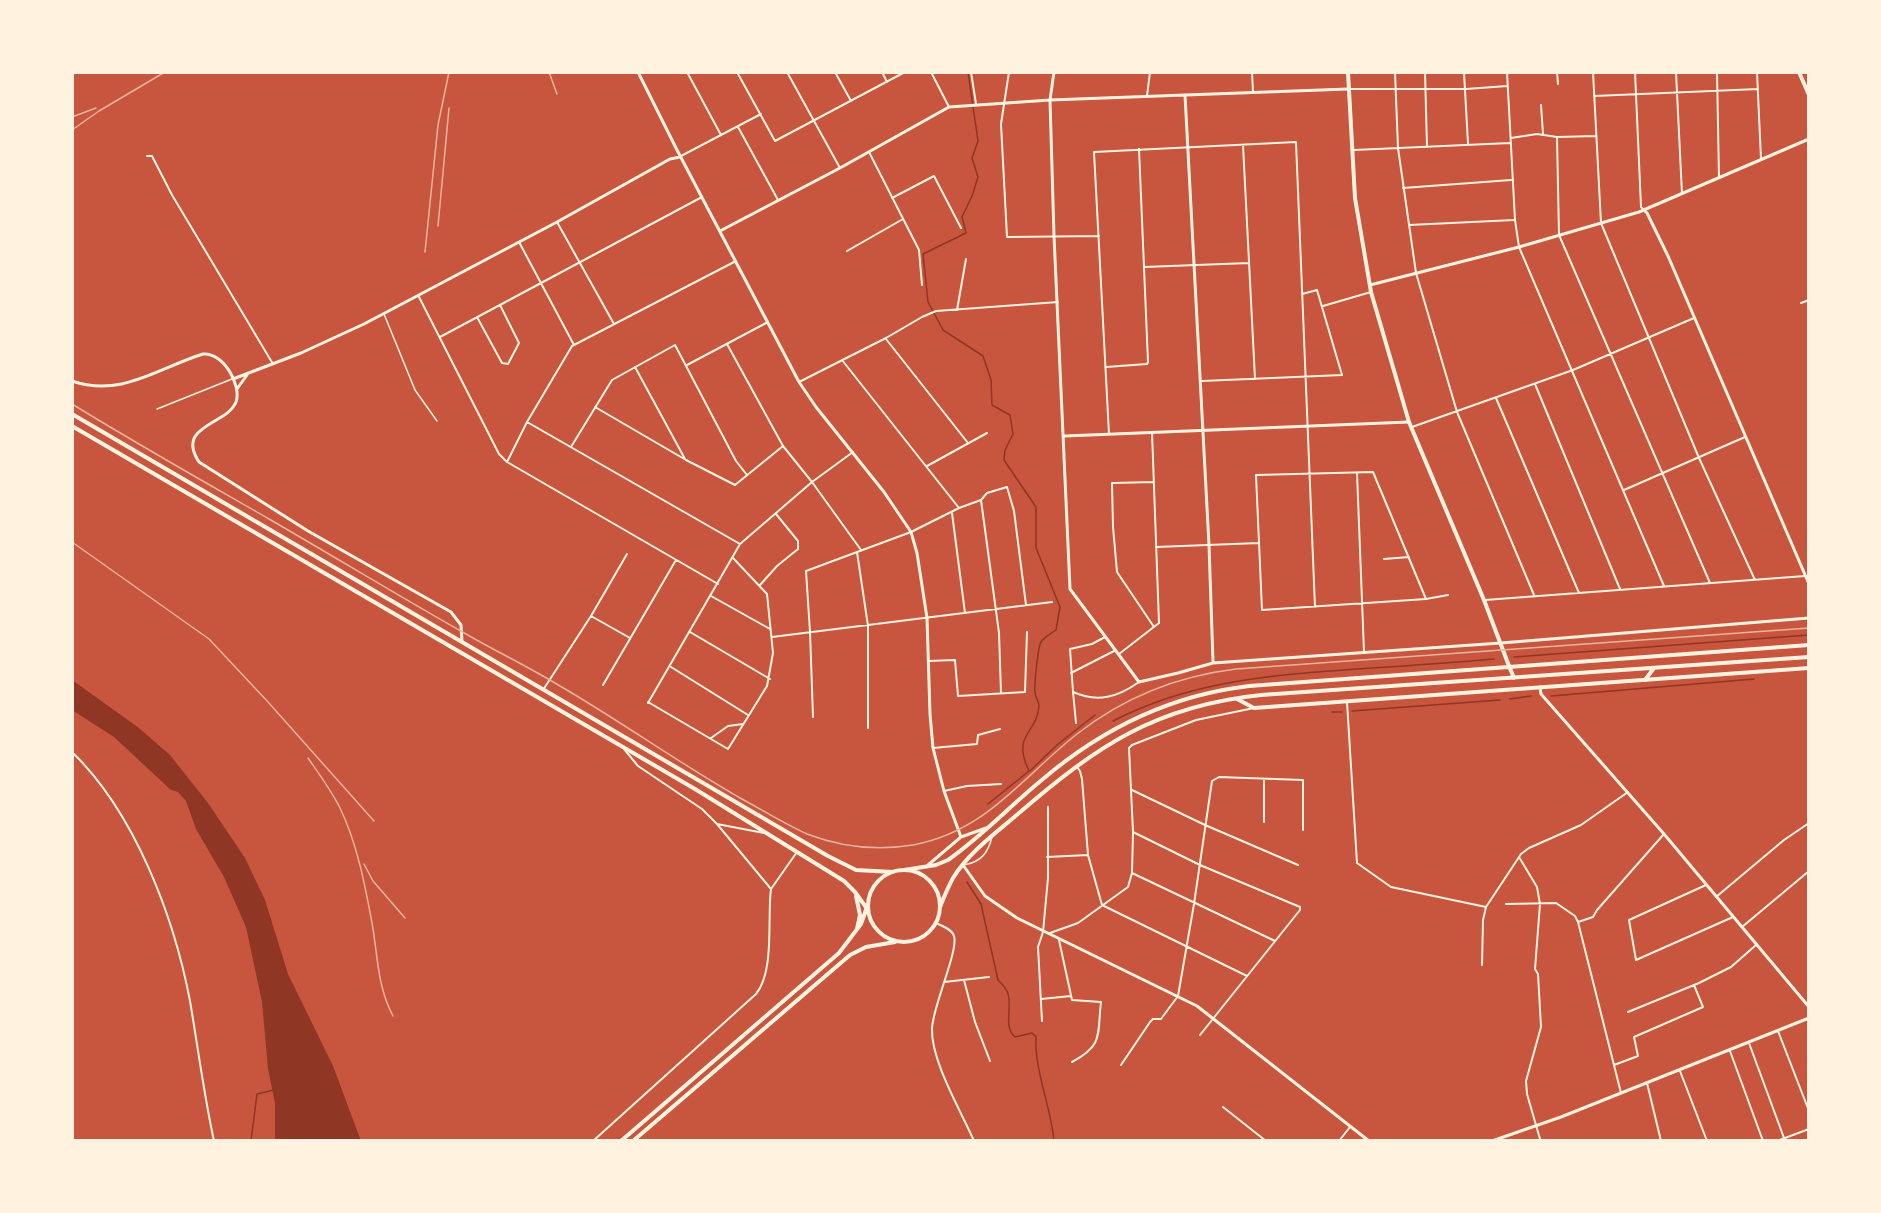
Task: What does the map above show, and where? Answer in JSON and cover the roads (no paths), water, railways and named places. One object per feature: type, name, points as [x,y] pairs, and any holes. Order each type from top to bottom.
[{"type":"main road","points":[[1348,72],[1351,150],[1358,220],[1371,292],[1410,425],[1484,600],[1514,678]]},
{"type":"main road","points":[[1799,72],[1809,94]]},
{"type":"main road","points":[[72,414],[739,806],[850,868],[874,872],[927,867],[948,860],[1074,754],[1117,727],[1156,709],[1204,695],[1242,687],[1809,645]]},
{"type":"main road","points":[[72,426],[622,747],[844,881],[868,907],[876,930],[895,942]]},
{"type":"main road","points":[[633,1141],[850,955],[866,947],[917,940],[928,933],[936,923],[950,884],[963,865],[993,836],[1076,766],[1123,736],[1149,723],[1177,713],[1237,698],[1809,657]]},
{"type":"main road","points":[[1595,660],[1596,672]]},
{"type":"main road","points":[[1645,680],[1655,668]]},
{"type":"main road","points":[[1237,698],[1254,708],[1809,668]]},
{"type":"main road","points":[[1414,673],[1415,685]]},
{"type":"main road","points":[[622,747],[627,739]]},
{"type":"main road","points":[[904,870],[919,873],[932,883],[939,897],[940,907]]},
{"type":"main road","points":[[621,1141],[833,958],[854,935],[864,919],[875,884],[893,872]]},
{"type":"main road","points":[[854,935],[860,915],[855,892]]},
{"type":"street","points":[[638,72],[680,157],[799,382],[816,407],[884,492],[911,532],[917,553],[927,618],[933,748],[944,791],[961,837]]},
{"type":"street","points":[[687,72],[721,135]]},
{"type":"street","points":[[737,72],[775,141],[905,72]]},
{"type":"street","points":[[787,72],[840,168]]},
{"type":"street","points":[[835,72],[851,100]]},
{"type":"street","points":[[882,72],[887,82]]},
{"type":"street","points":[[932,72],[949,107]]},
{"type":"street","points":[[971,72],[976,104]]},
{"type":"street","points":[[1009,72],[1001,124],[1007,237],[1099,236]]},
{"type":"street","points":[[1054,72],[1050,100],[1054,236],[1071,589],[1139,682]]},
{"type":"street","points":[[1147,96],[1150,72]]},
{"type":"street","points":[[1252,72],[1253,92]]},
{"type":"street","points":[[1395,72],[1398,148],[1416,273],[1457,412],[1534,595]]},
{"type":"street","points":[[1425,72],[1427,147]]},
{"type":"street","points":[[1464,72],[1468,144]]},
{"type":"street","points":[[1507,72],[1512,179],[1519,247],[1664,586]]},
{"type":"street","points":[[1557,72],[1558,84]]},
{"type":"street","points":[[1593,72],[1601,223],[1699,458],[1755,580]]},
{"type":"street","points":[[1635,72],[1641,207],[1647,213],[1668,256],[1809,584]]},
{"type":"street","points":[[1676,72],[1682,194]]},
{"type":"street","points":[[1717,72],[1719,178]]},
{"type":"street","points":[[1757,72],[1761,160]]},
{"type":"street","points":[[720,231],[949,107],[1004,102],[1253,92],[1466,89],[1507,86]]},
{"type":"street","points":[[1594,96],[1758,89]]},
{"type":"street","points":[[1185,95],[1209,545],[1213,663]]},
{"type":"street","points":[[1541,105],[1543,134]]},
{"type":"street","points":[[233,379],[301,353],[383,314],[670,159],[680,157],[761,114]]},
{"type":"street","points":[[738,127],[778,200]]},
{"type":"street","points":[[1511,138],[1530,134],[1557,137],[1596,136]]},
{"type":"street","points":[[1557,137],[1560,235],[1710,583]]},
{"type":"street","points":[[1370,285],[1519,247],[1644,210],[1809,139]]},
{"type":"street","points":[[1108,434],[1094,152],[1296,142],[1316,607]]},
{"type":"street","points":[[1351,150],[1511,142]]},
{"type":"street","points":[[1243,144],[1256,379]]},
{"type":"street","points":[[1106,368],[1148,364],[1139,149]]},
{"type":"street","points":[[868,152],[919,250],[922,285]]},
{"type":"street","points":[[147,156],[152,156],[172,195],[273,364]]},
{"type":"street","points":[[892,198],[934,176],[961,228]]},
{"type":"street","points":[[1403,188],[1512,179]]},
{"type":"street","points":[[439,338],[702,197]]},
{"type":"street","points":[[846,250],[903,219]]},
{"type":"street","points":[[1409,225],[1515,220]]},
{"type":"street","points":[[557,222],[614,324]]},
{"type":"street","points":[[519,242],[574,345]]},
{"type":"street","points":[[957,310],[966,259]]},
{"type":"street","points":[[507,462],[526,422],[574,345],[736,261]]},
{"type":"street","points":[[1144,267],[1250,263]]},
{"type":"street","points":[[1200,381],[1342,375],[1317,290],[1302,294]]},
{"type":"street","points":[[1323,306],[1371,292]]},
{"type":"street","points":[[418,295],[499,454],[507,462],[718,584]]},
{"type":"street","points":[[1801,303],[1809,300]]},
{"type":"street","points":[[799,382],[936,311],[1058,302]]},
{"type":"street","points":[[477,317],[502,363],[508,364],[519,343],[500,305]]},
{"type":"street","points":[[1065,436],[1308,426],[1410,425],[1457,412],[1573,370],[1694,318]]},
{"type":"street","points":[[687,365],[768,322]]},
{"type":"street","points":[[886,338],[968,443]]},
{"type":"street","points":[[727,344],[783,446],[861,550]]},
{"type":"street","points":[[571,447],[612,380],[675,345],[736,461],[747,475]]},
{"type":"street","points":[[72,381],[99,387],[117,386],[205,353],[214,354],[221,360],[237,390]]},
{"type":"street","points":[[842,360],[959,508]]},
{"type":"street","points":[[635,366],[686,460]]},
{"type":"street","points":[[249,373],[240,382],[233,407],[201,429],[195,437],[193,451],[199,462],[209,471],[308,531],[451,612],[461,625],[462,643]]},
{"type":"street","points":[[1535,384],[1620,589]]},
{"type":"street","points":[[1496,398],[1579,593]]},
{"type":"street","points":[[595,407],[686,460],[735,485],[783,446]]},
{"type":"street","points":[[526,422],[740,544]]},
{"type":"street","points":[[1119,654],[1159,622],[1152,432]]},
{"type":"street","points":[[926,466],[987,433]]},
{"type":"street","points":[[1624,490],[1745,437]]},
{"type":"street","points":[[733,558],[767,594],[773,653],[770,679],[764,692],[728,749],[648,703],[740,544],[812,482],[853,452]]},
{"type":"street","points":[[1357,473],[1364,652]]},
{"type":"street","points":[[1426,599],[1374,473],[1256,475],[1262,610],[1426,599],[1448,595]]},
{"type":"street","points":[[1154,482],[1112,483],[1117,572],[1154,627]]},
{"type":"street","points":[[813,717],[805,572],[911,532],[959,508],[981,500],[987,493],[1007,487],[1014,511],[1026,605]]},
{"type":"street","points":[[981,500],[999,633],[1001,693]]},
{"type":"street","points":[[952,513],[966,613]]},
{"type":"street","points":[[760,585],[777,566],[798,549],[798,541],[776,514]]},
{"type":"street","points":[[1156,547],[1258,543]]},
{"type":"street","points":[[857,552],[868,626],[868,728]]},
{"type":"street","points":[[543,690],[591,616],[627,554]]},
{"type":"street","points":[[1384,559],[1409,557]]},
{"type":"street","points":[[603,685],[676,560]]},
{"type":"street","points":[[1484,600],[1805,576]]},
{"type":"street","points":[[711,596],[770,629]]},
{"type":"street","points":[[771,637],[1052,602]]},
{"type":"street","points":[[591,616],[630,638]]},
{"type":"street","points":[[1073,692],[1102,699],[1126,690],[1139,682],[1178,674],[1213,663],[1809,618]]},
{"type":"street","points":[[690,632],[770,679]]},
{"type":"street","points":[[928,661],[956,660],[957,696],[1025,691],[1027,632]]},
{"type":"street","points":[[1076,723],[1070,649],[1092,644],[1106,637]]},
{"type":"street","points":[[1071,673],[1116,650]]},
{"type":"street","points":[[670,667],[748,715]]},
{"type":"street","points":[[1540,687],[1541,694],[1664,834],[1809,1007]]},
{"type":"street","points":[[1347,701],[1357,863],[1391,887],[1486,907]]},
{"type":"street","points":[[1131,745],[1196,720],[1254,708]]},
{"type":"street","points":[[710,738],[728,726],[743,724]]},
{"type":"street","points":[[933,748],[977,744],[978,735],[1000,729]]},
{"type":"street","points":[[1123,736],[1131,745]]},
{"type":"street","points":[[1048,934],[1078,923],[1128,887],[1132,873],[1133,831],[1131,745]]},
{"type":"street","points":[[622,747],[638,766],[690,800],[717,824],[771,889]]},
{"type":"street","points":[[72,752],[101,784],[124,821],[146,862],[163,902],[189,999],[214,1141]]},
{"type":"street","points":[[1076,766],[1082,779],[1088,855],[1102,905],[1246,976]]},
{"type":"street","points":[[1121,1065],[1150,1022],[1165,1016],[1178,996],[1211,785],[1214,778],[1303,780],[1303,830]]},
{"type":"street","points":[[1264,779],[1264,822]]},
{"type":"street","points":[[944,791],[968,786],[1001,784]]},
{"type":"street","points":[[1132,790],[1205,825],[1298,865]]},
{"type":"street","points":[[1482,965],[1483,920],[1486,907],[1520,857],[1529,848],[1581,825],[1628,792]]},
{"type":"street","points":[[1042,1022],[1038,947],[1043,932],[1048,878],[1048,807]]},
{"type":"street","points":[[1716,897],[1784,840],[1809,823]]},
{"type":"street","points":[[717,824],[768,834]]},
{"type":"street","points":[[927,867],[961,837],[986,828]]},
{"type":"street","points":[[1133,831],[1200,865],[1300,907],[1300,910],[1200,1035]]},
{"type":"street","points":[[1578,922],[1593,917],[1664,834]]},
{"type":"street","points":[[593,1141],[721,1028],[759,990],[766,964],[771,889],[797,852]]},
{"type":"street","points":[[1047,857],[1088,855]]},
{"type":"street","points":[[1520,857],[1537,888],[1540,904],[1535,969],[1538,974],[1541,1028],[1526,1081],[1527,1094],[1540,1139],[1543,1141]]},
{"type":"street","points":[[963,865],[981,891],[992,902],[1017,918],[1197,1006],[1369,1141]]},
{"type":"street","points":[[1742,927],[1809,871]]},
{"type":"street","points":[[1132,873],[1275,941]]},
{"type":"street","points":[[1706,885],[1629,920],[1636,960],[1733,917]]},
{"type":"street","points":[[1506,904],[1556,903],[1575,916],[1621,1093]]},
{"type":"street","points":[[936,923],[952,931],[955,939],[935,1007],[932,1030],[937,1059],[974,1141]]},
{"type":"street","points":[[1059,940],[1073,1001],[1101,1002],[1095,1046],[1072,1062]]},
{"type":"street","points":[[1628,1012],[1731,967],[1756,945]]},
{"type":"street","points":[[944,982],[988,977]]},
{"type":"street","points":[[964,980],[975,1022],[990,1061]]},
{"type":"street","points":[[1614,1065],[1638,1056],[1634,1037],[1703,1007],[1694,985]]},
{"type":"street","points":[[1041,999],[1071,996]]},
{"type":"street","points":[[1492,1141],[1504,1139],[1809,1018]]},
{"type":"street","points":[[1778,1031],[1809,1111]]},
{"type":"street","points":[[1749,1043],[1784,1138]]},
{"type":"street","points":[[1730,1051],[1762,1141]]},
{"type":"street","points":[[1680,1070],[1707,1141]]},
{"type":"street","points":[[1647,1083],[1661,1141]]},
{"type":"street","points":[[1223,1107],[1266,1141]]},
{"type":"street","points":[[1339,1141],[1350,1127]]},
{"type":"street","points":[[1777,1141],[1809,1129]]},
{"type":"lane","points":[[383,314],[415,390],[436,422]]},
{"type":"lane","points":[[157,409],[233,379]]},
{"type":"lane","points":[[963,865],[975,863],[986,853],[993,836]]},
{"type":"waterway","points":[[968,72],[978,141],[972,158],[978,177],[962,217],[966,233],[923,254],[928,302],[943,330],[983,356],[991,380],[992,405],[1010,415],[1013,434],[1005,450],[1004,460],[1036,507],[1036,548],[1060,607],[1056,630],[1042,640],[1040,645],[1035,688],[1039,706],[1034,723],[1026,735],[1023,749],[1029,771],[988,804]]},
{"type":"waterway","points":[[1514,657],[1809,635]]},
{"type":"waterway","points":[[1113,721],[1172,697],[1232,682],[1294,674],[1494,659]]},
{"type":"waterway","points":[[1551,696],[1754,679]]},
{"type":"waterway","points":[[1510,699],[1531,696]]},
{"type":"waterway","points":[[1352,711],[1500,700]]},
{"type":"waterway","points":[[1332,712],[1342,712]]},
{"type":"waterway","points":[[1030,771],[1057,745],[1095,715]]},
{"type":"waterway","points":[[967,882],[981,904],[998,980],[1009,997],[1011,1032],[1015,1037],[1032,1033],[1036,1037],[1040,1075],[1054,1141]]},
{"type":"waterway","points":[[251,1141],[257,1094],[274,1090]]},
{"type":"railway","points":[[72,130],[99,111],[165,72]]},
{"type":"railway","points":[[425,252],[438,125],[449,72]]},
{"type":"railway","points":[[549,72],[557,94]]},
{"type":"railway","points":[[72,117],[96,108]]},
{"type":"railway","points":[[438,226],[449,108]]},
{"type":"railway","points":[[72,404],[441,620],[548,679],[742,799],[807,834],[859,847],[886,848],[913,845],[939,838],[962,828],[1002,801],[1057,751],[1095,721],[1132,699],[1172,683],[1214,672],[1809,628]]},
{"type":"railway","points":[[72,542],[209,639],[374,821]]},
{"type":"railway","points":[[308,758],[336,801],[351,835],[360,864],[381,982],[393,1016]]},
{"type":"railway","points":[[364,864],[373,881],[405,918]]}]
